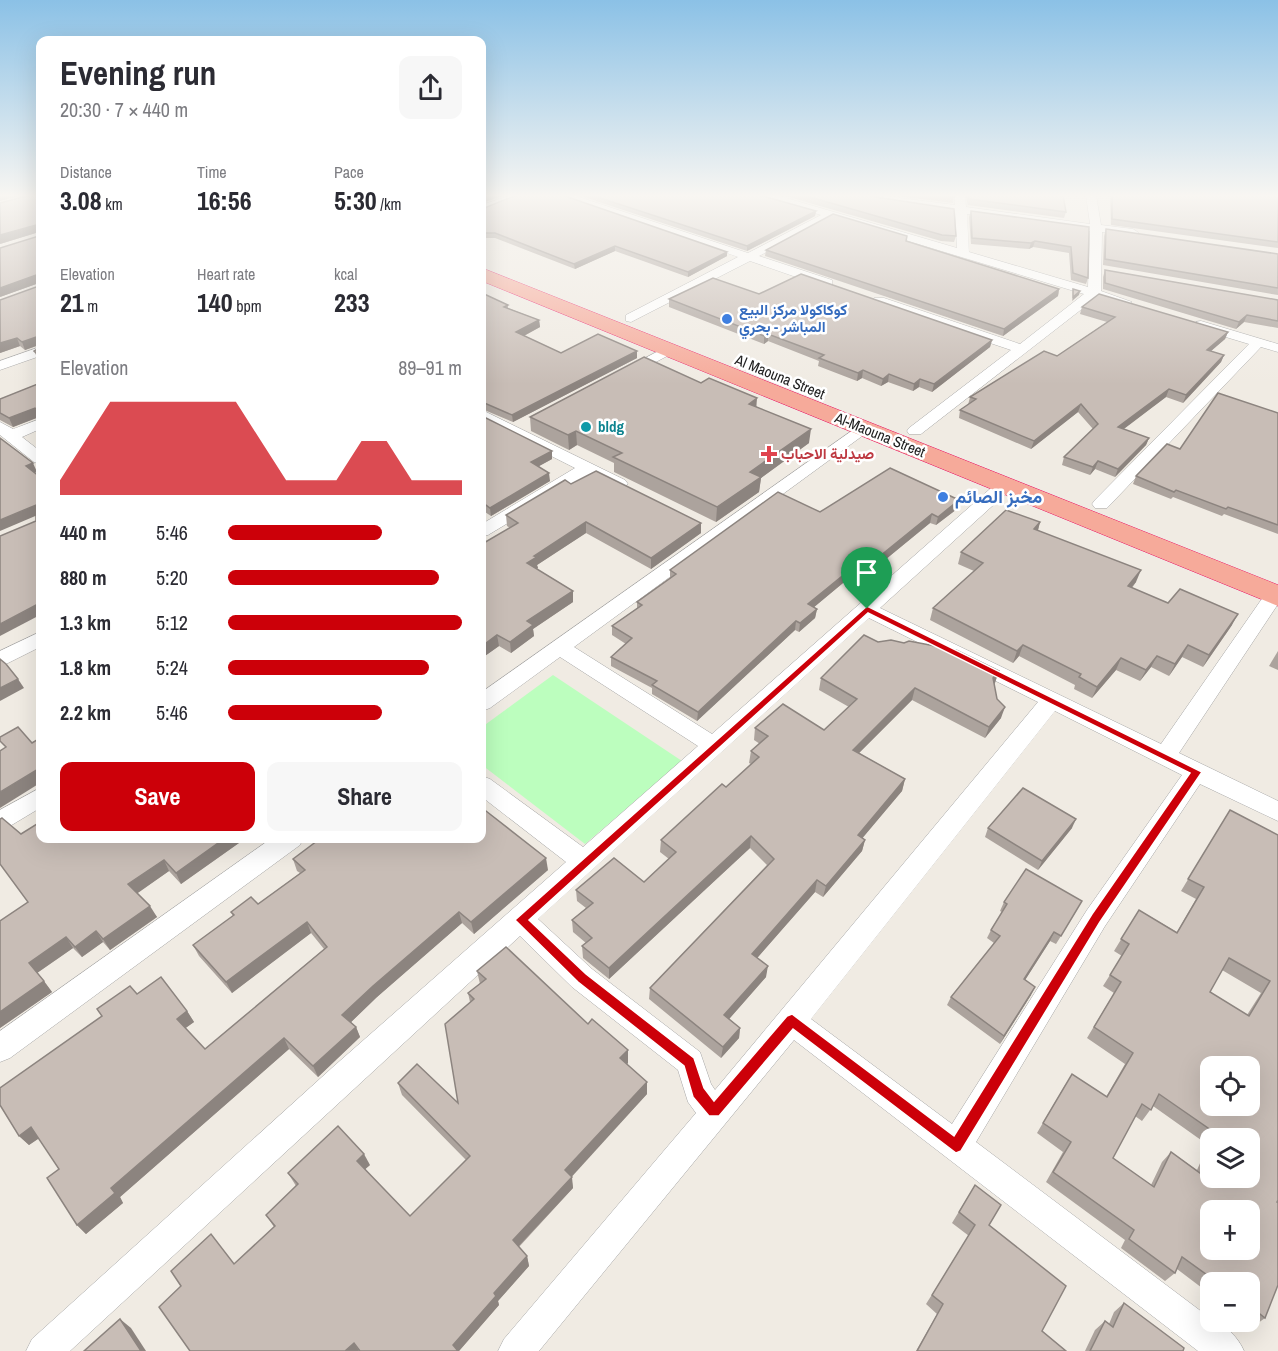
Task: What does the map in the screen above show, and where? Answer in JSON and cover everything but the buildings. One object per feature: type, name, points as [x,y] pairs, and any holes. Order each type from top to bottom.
[{"type":"highway","name":"Al Maouna Street","points":[[486,261],[1101,504],[1277,588]]},
{"type":"highway","name":"Al-Maouna Street","points":[[486,276],[1005,485],[1277,588]]},
{"type":"street","points":[[631,318],[746,258]]},
{"type":"street","points":[[751,258],[836,286]]},
{"type":"street","points":[[980,258],[1138,306]]},
{"type":"street","points":[[915,431],[1095,293],[1103,271],[1101,258]]},
{"type":"street","points":[[868,297],[1022,349]]},
{"type":"street","points":[[1192,322],[1278,348]]},
{"type":"street","points":[[1101,504],[1258,342]]},
{"type":"street","points":[[616,377],[668,350]]},
{"type":"street","points":[[0,366],[36,352]]},
{"type":"street","points":[[486,417],[630,489]]},
{"type":"street","points":[[513,431],[534,420]]},
{"type":"street","points":[[5,432],[36,425]]},
{"type":"street","points":[[486,700],[559,647],[711,529],[863,428]]},
{"type":"street","points":[[5,432],[36,456]]},
{"type":"street","points":[[486,529],[587,468]]},
{"type":"street","points":[[44,1351],[344,1077],[1005,485]]},
{"type":"street","points":[[1165,756],[1277,588]]},
{"type":"street","points":[[867,609],[1278,812]]},
{"type":"street","points":[[0,660],[36,641]]},
{"type":"street","points":[[559,647],[713,745]]},
{"type":"street","points":[[516,1351],[792,1021],[1051,700]]},
{"type":"street","points":[[956,1146],[1096,918],[1196,772]]},
{"type":"street","points":[[486,788],[584,862]]},
{"type":"street","points":[[0,822],[36,800]]},
{"type":"street","points":[[0,1048],[284,843]]},
{"type":"street","points":[[521,920],[582,978],[690,1062],[698,1092],[714,1112]]},
{"type":"street","points":[[792,1021],[1226,1351]]},
{"type":"green space","points":[[553,675],[682,761],[585,844],[486,768],[486,724]]},
{"type":"place","name":"كوكاكولا مركز البيع المباشر - بحري","points":[[727,319]]},
{"type":"place","name":"bldg","points":[[586,427]]},
{"type":"place","name":"صيدلية الاحباب","points":[[769,454]]},
{"type":"place","name":"مخبز الصائم","points":[[943,497]]},
{"type":"route","points":[[867,609],[1196,772],[1096,918],[956,1146],[792,1021],[714,1112],[695,1086],[695,1076],[690,1062],[582,978],[521,920],[713,745],[867,609]]}]
